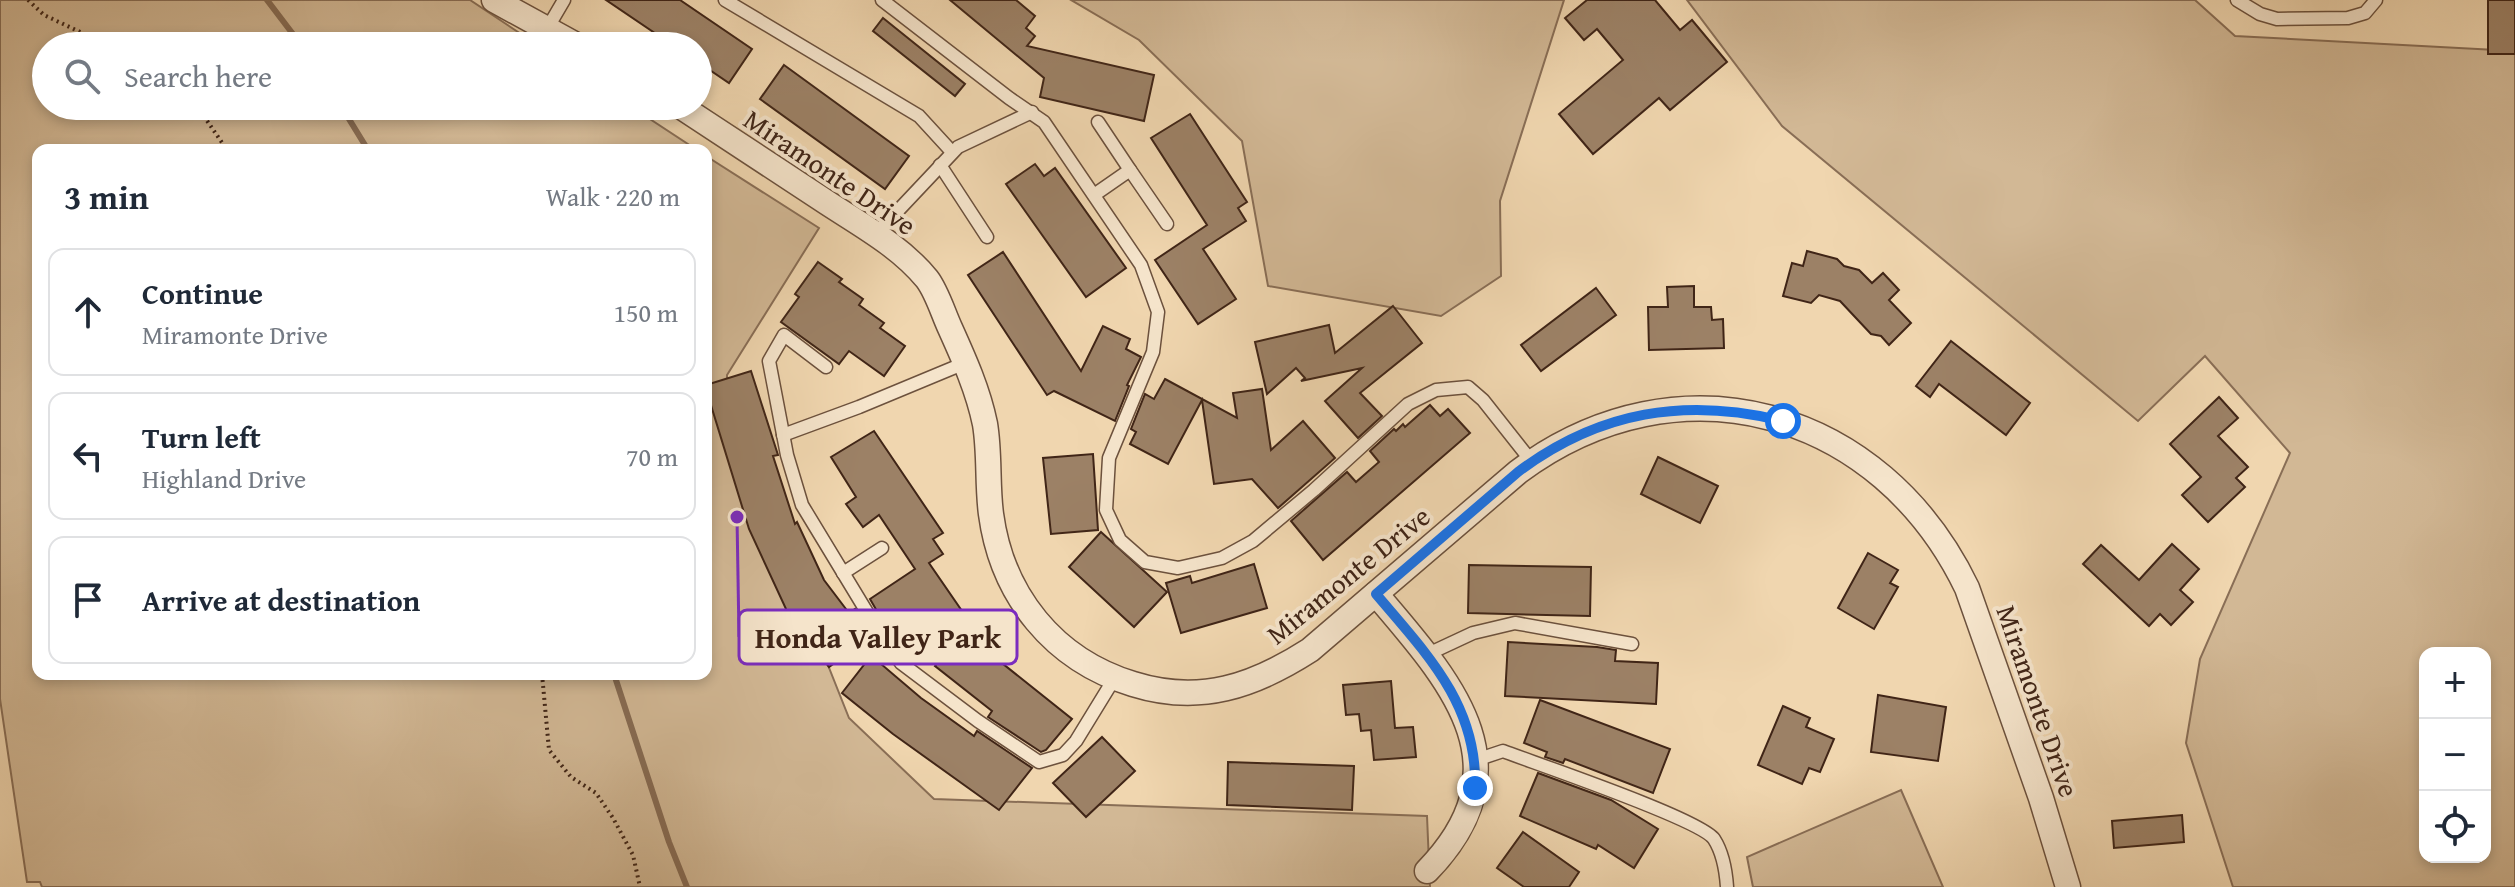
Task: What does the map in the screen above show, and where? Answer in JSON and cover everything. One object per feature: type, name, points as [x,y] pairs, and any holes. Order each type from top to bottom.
[{"type":"street","points":[[494,0],[552,32]]},
{"type":"street","name":"Miramonte Drive","points":[[701,120],[876,234],[928,280],[965,363],[984,423],[995,538],[1002,564],[1028,612],[1056,643],[1090,667],[1114,679],[1168,692],[1223,689],[1250,683],[1276,672],[1310,650],[1532,462],[1577,435],[1644,414],[1684,409],[1754,414],[1812,432],[1847,450],[1876,469],[1906,496],[1932,526],[1967,588],[2041,798],[2068,887]]},
{"type":"street","points":[[1376,594],[1428,654],[1462,712],[1476,760],[1475,788],[1468,815],[1450,848],[1427,871]]},
{"type":"lane","points":[[547,29],[564,0]]},
{"type":"lane","points":[[725,0],[919,116],[952,152]]},
{"type":"lane","points":[[882,0],[1044,122],[1141,265],[1158,312],[1153,352],[1109,458],[1106,510],[1120,540],[1145,562],[1178,568],[1222,558],[1253,541],[1408,404],[1436,390],[1468,387],[1483,400],[1532,462]]},
{"type":"lane","points":[[2237,0],[2260,14],[2277,19],[2348,18],[2365,13],[2376,0]]},
{"type":"lane","points":[[876,234],[958,147],[1032,112]]},
{"type":"lane","points":[[1098,122],[1167,224]]},
{"type":"lane","points":[[940,165],[987,237]]},
{"type":"lane","points":[[1094,195],[1130,170]]},
{"type":"lane","points":[[826,367],[784,335],[769,361],[783,435],[802,505],[901,663],[1039,762],[1063,755],[1076,741],[1114,679]]},
{"type":"lane","points":[[783,435],[965,363]]},
{"type":"lane","points":[[843,573],[882,548]]},
{"type":"lane","points":[[1428,654],[1473,633],[1515,623],[1632,644]]},
{"type":"lane","points":[[1476,760],[1503,751],[1677,817],[1714,838],[1725,866],[1727,887]]},
{"type":"path","points":[[28,0],[44,15],[80,32]]},
{"type":"path","points":[[207,120],[223,144]]},
{"type":"path","points":[[543,680],[549,750],[571,777],[596,793],[605,805],[633,855],[640,887]]},
{"type":"shaded area","points":[[0,0],[470,0],[518,32],[32,32],[32,120],[651,120],[688,144],[32,144],[32,680],[712,680],[712,160],[819,228],[727,375],[727,411],[849,718],[934,799],[1427,816],[1430,887],[42,887],[40,882],[27,882],[0,699]]},
{"type":"shaded area","points":[[1071,0],[1564,0],[1500,201],[1501,276],[1441,316],[1268,286],[1242,141],[1139,40]]},
{"type":"shaded area","points":[[1687,0],[2195,0],[2235,36],[2515,51],[2515,887],[2233,887],[2186,743],[2200,659],[2290,453],[2205,356],[2138,421],[1782,126]]},
{"type":"shaded area","points":[[1901,790],[1943,887],[1753,887],[1747,857]]},
{"type":"building","points":[[606,0],[680,0],[752,49],[729,83],[712,71],[712,32],[653,32]]},
{"type":"building","points":[[950,0],[1016,0],[1035,16],[1026,28],[1035,36],[1027,46],[1154,75],[1144,121],[1040,97],[1044,78]]},
{"type":"building","points":[[1587,0],[1655,0],[1680,30],[1692,20],[1727,62],[1670,110],[1659,98],[1593,154],[1559,114],[1623,60],[1597,29],[1584,40],[1565,18]]},
{"type":"building","points":[[2488,0],[2515,0],[2515,54],[2488,54]]},
{"type":"building","points":[[883,18],[965,84],[955,96],[873,31]]},
{"type":"building","points":[[784,65],[909,156],[885,189],[760,99]]},
{"type":"building","points":[[1190,114],[1247,202],[1238,208],[1246,221],[1203,249],[1236,299],[1198,324],[1155,260],[1207,225],[1151,138]]},
{"type":"building","points":[[1035,164],[1044,176],[1055,168],[1126,268],[1086,297],[1006,184]]},
{"type":"building","points":[[1807,251],[1837,259],[1844,266],[1859,270],[1872,283],[1883,273],[1899,290],[1889,300],[1911,323],[1889,345],[1881,336],[1871,334],[1840,301],[1819,295],[1811,303],[1783,296],[1792,263],[1803,266]]},
{"type":"building","points":[[1003,252],[1081,371],[1103,326],[1130,339],[1126,349],[1141,357],[1127,385],[1115,421],[1054,391],[1047,395],[968,275]]},
{"type":"building","points":[[818,262],[863,299],[859,305],[884,323],[880,328],[905,346],[884,376],[849,351],[839,364],[781,322],[799,297],[795,294]]},
{"type":"building","points":[[1694,286],[1694,307],[1711,307],[1712,320],[1723,319],[1724,348],[1649,350],[1648,307],[1668,307],[1667,287]]},
{"type":"building","points":[[1596,288],[1616,315],[1541,371],[1521,345]]},
{"type":"building","points":[[1393,306],[1422,343],[1360,393],[1382,416],[1358,438],[1325,401],[1362,368],[1301,381],[1305,378],[1296,368],[1267,394],[1255,342],[1329,325],[1335,353]]},
{"type":"building","points":[[1951,341],[2030,403],[2006,435],[1939,384],[1930,397],[1916,386]]},
{"type":"building","points":[[751,371],[778,455],[773,456],[795,524],[797,522],[824,580],[849,613],[855,609],[871,636],[829,667],[786,609],[749,529],[712,409],[712,383]]},
{"type":"building","points":[[1165,379],[1237,418],[1233,393],[1262,389],[1271,450],[1303,421],[1335,458],[1278,508],[1252,479],[1214,484],[1202,400],[1168,464],[1130,444],[1136,432],[1131,429],[1145,394],[1154,399]]},
{"type":"building","points":[[2219,397],[2238,418],[2218,436],[2248,467],[2236,478],[2245,487],[2208,522],[2182,495],[2201,477],[2170,444]]},
{"type":"building","points":[[1430,405],[1440,416],[1448,409],[1470,433],[1323,560],[1291,521],[1347,472],[1356,482],[1379,462],[1370,451],[1394,429],[1396,431],[1403,424],[1405,427]]},
{"type":"building","points":[[874,431],[943,533],[933,539],[943,554],[929,563],[962,611],[903,650],[890,632],[904,614],[902,612],[885,625],[870,599],[915,569],[879,515],[863,527],[846,504],[856,497],[831,457]]},
{"type":"building","points":[[1093,454],[1098,530],[1051,534],[1043,458]]},
{"type":"building","points":[[1658,457],[1718,486],[1700,523],[1641,494]]},
{"type":"building","points":[[1101,532],[1167,592],[1134,627],[1069,567]]},
{"type":"building","points":[[2172,544],[2199,569],[2180,590],[2193,602],[2171,625],[2160,614],[2149,626],[2083,564],[2101,545],[2139,580]]},
{"type":"building","points":[[1868,553],[1898,570],[1890,583],[1898,587],[1874,629],[1838,608]]},
{"type":"building","points":[[1254,564],[1267,608],[1181,633],[1166,583],[1190,576],[1192,583]]},
{"type":"building","points":[[1469,565],[1591,567],[1590,616],[1468,613]]},
{"type":"building","points":[[963,632],[1072,719],[1046,750],[1041,752],[988,717],[992,711],[935,666]]},
{"type":"building","points":[[1508,642],[1597,647],[1616,650],[1615,661],[1658,663],[1656,704],[1505,696]]},
{"type":"building","points":[[878,647],[888,660],[881,664],[921,698],[974,736],[977,731],[1032,768],[999,810],[893,734],[842,693]]},
{"type":"building","points":[[1391,681],[1395,728],[1413,727],[1416,757],[1374,760],[1371,730],[1361,731],[1359,714],[1346,715],[1343,685]]},
{"type":"building","points":[[1878,695],[1946,707],[1938,761],[1871,752]]},
{"type":"building","points":[[1540,700],[1670,749],[1653,793],[1565,759],[1563,763],[1545,757],[1547,752],[1524,743]]},
{"type":"building","points":[[1783,706],[1810,718],[1806,727],[1834,739],[1820,772],[1809,768],[1802,784],[1758,765]]},
{"type":"building","points":[[1102,737],[1135,771],[1086,817],[1053,783]]},
{"type":"building","points":[[1228,762],[1354,766],[1352,810],[1227,805]]},
{"type":"building","points":[[1538,773],[1611,800],[1658,829],[1634,868],[1598,845],[1596,849],[1520,816]]},
{"type":"building","points":[[2182,815],[2184,842],[2114,848],[2112,821]]},
{"type":"building","points":[[1523,832],[1579,872],[1569,887],[1524,887],[1497,868]]},
{"type":"waterway","points":[[267,0],[291,32]]},
{"type":"waterway","points":[[350,120],[364,144]]},
{"type":"waterway","points":[[616,680],[669,842],[687,887]]},
{"type":"place","name":"Honda Valley Park","points":[[737,517]]},
{"type":"route","points":[[1475,788],[1476,760],[1462,712],[1428,654],[1376,594],[1518,472],[1577,435],[1644,414],[1684,409],[1714,409],[1783,421]]}]
